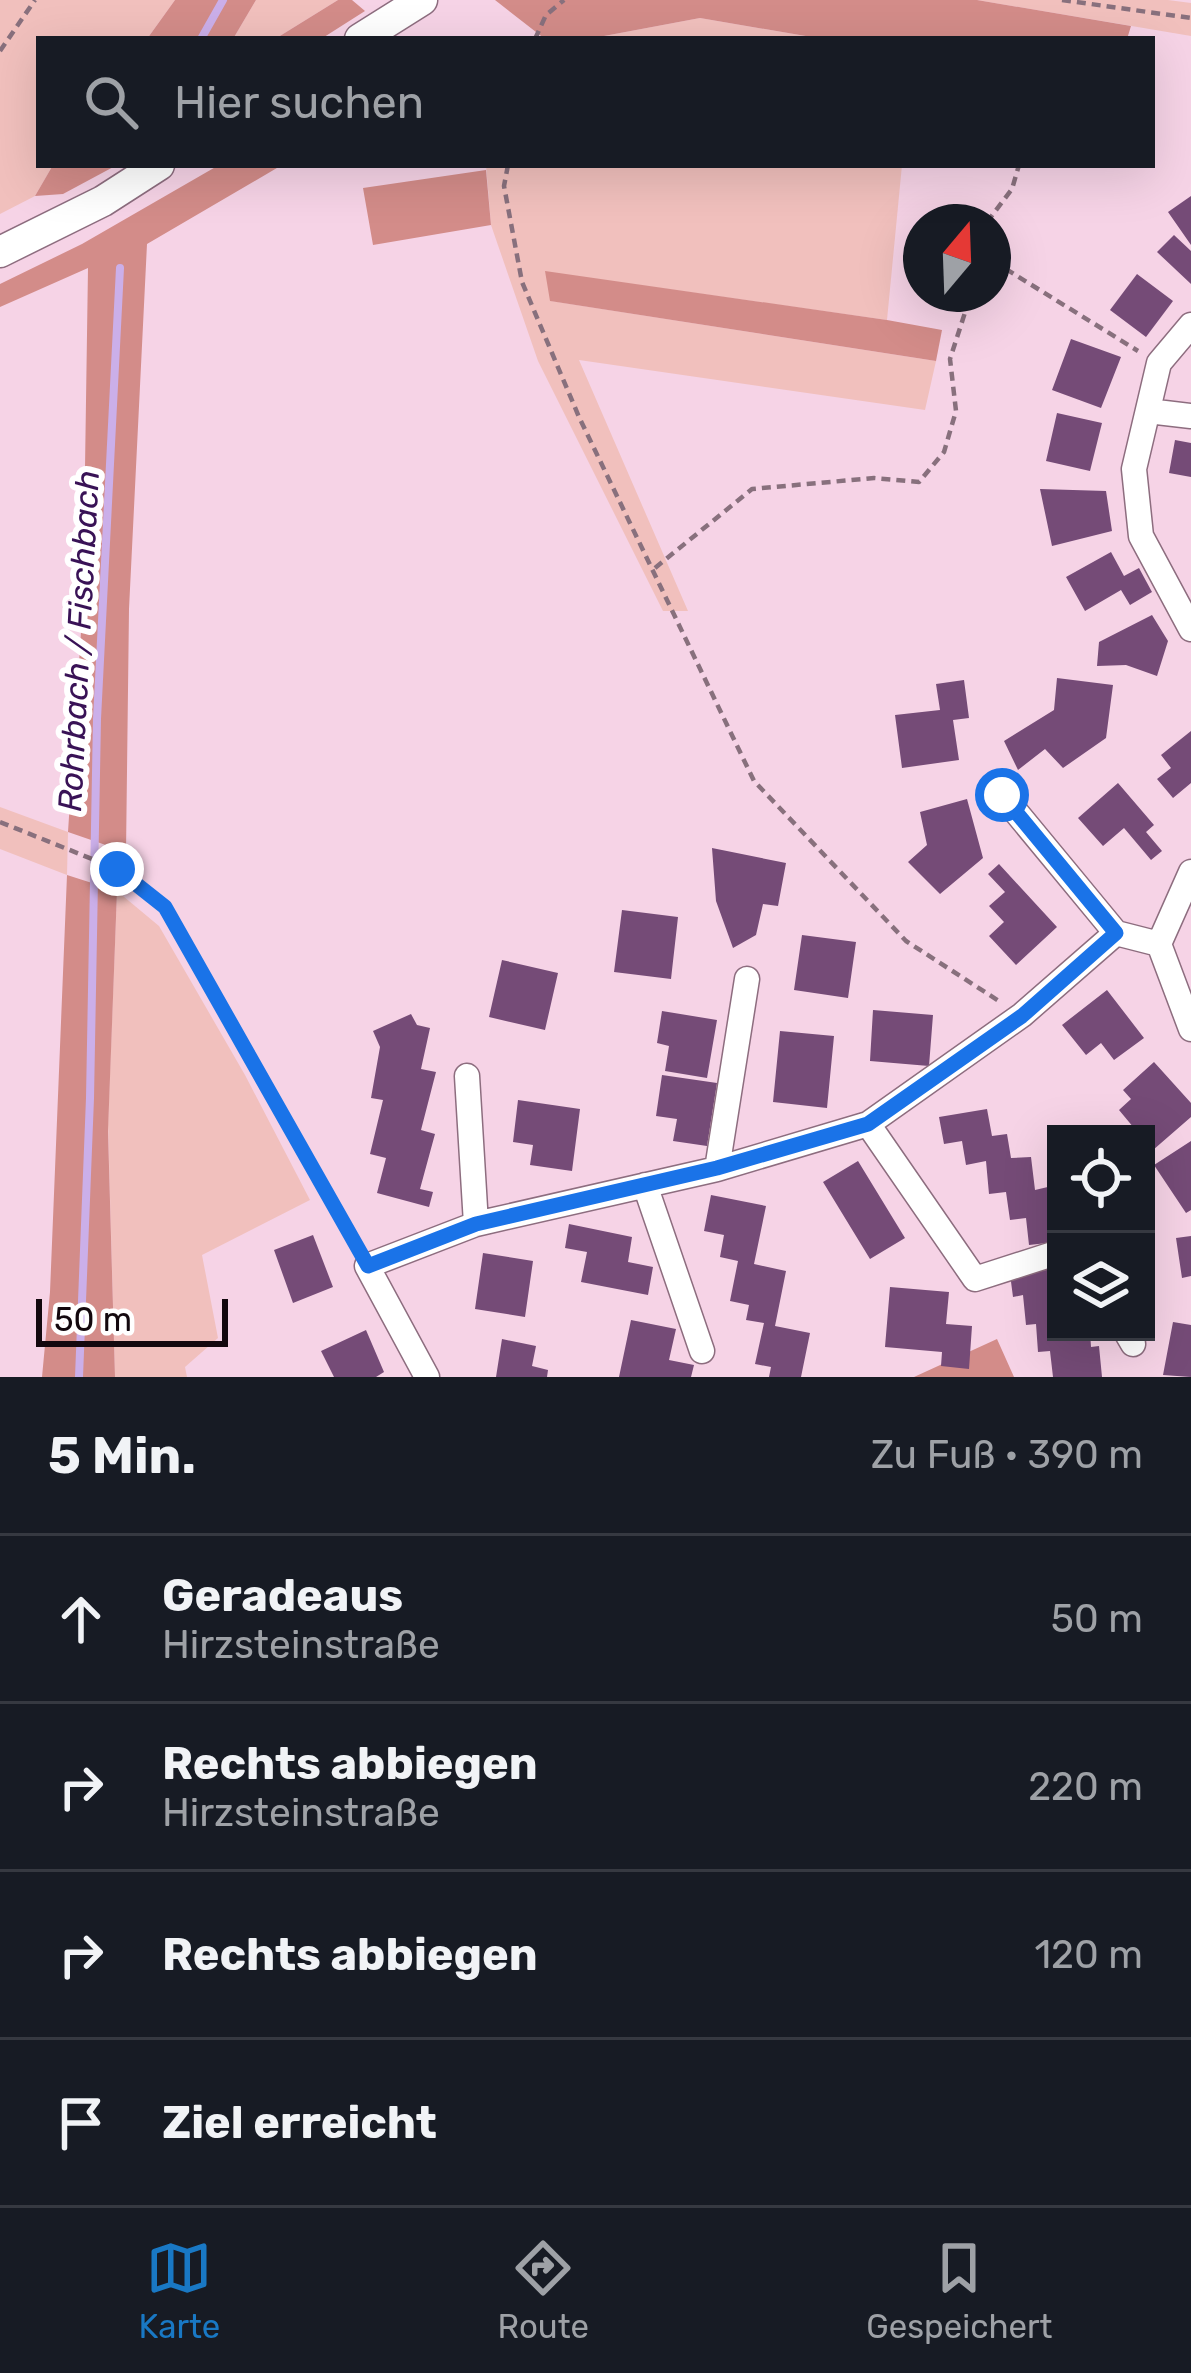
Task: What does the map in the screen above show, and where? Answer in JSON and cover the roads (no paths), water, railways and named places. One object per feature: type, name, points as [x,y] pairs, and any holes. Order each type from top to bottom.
[{"type":"main road","points":[[365,36],[422,0]]},
{"type":"main road","points":[[0,251],[103,201],[155,168]]},
{"type":"street","points":[[1191,326],[1159,363],[1134,469],[1141,536],[1191,628]]},
{"type":"street","points":[[1148,411],[1191,416]]},
{"type":"street","points":[[1002,795],[1116,933],[1159,944]]},
{"type":"street","points":[[1191,872],[1159,944],[1191,1029]]},
{"type":"street","points":[[427,1377],[368,1266],[476,1224],[717,1168],[868,1124],[1022,1016],[1116,933]]},
{"type":"street","points":[[717,1168],[747,979]]},
{"type":"street","points":[[467,1076],[476,1224]]},
{"type":"street","points":[[868,1124],[975,1280],[1047,1256]]},
{"type":"street","points":[[644,1185],[702,1351]]},
{"type":"waterway","name":"Rohrbach / Fischbach","points":[[203,36],[223,0]]},
{"type":"waterway","name":"Rohrbach / Fischbach","points":[[79,1377],[97,719],[120,268]]}]
